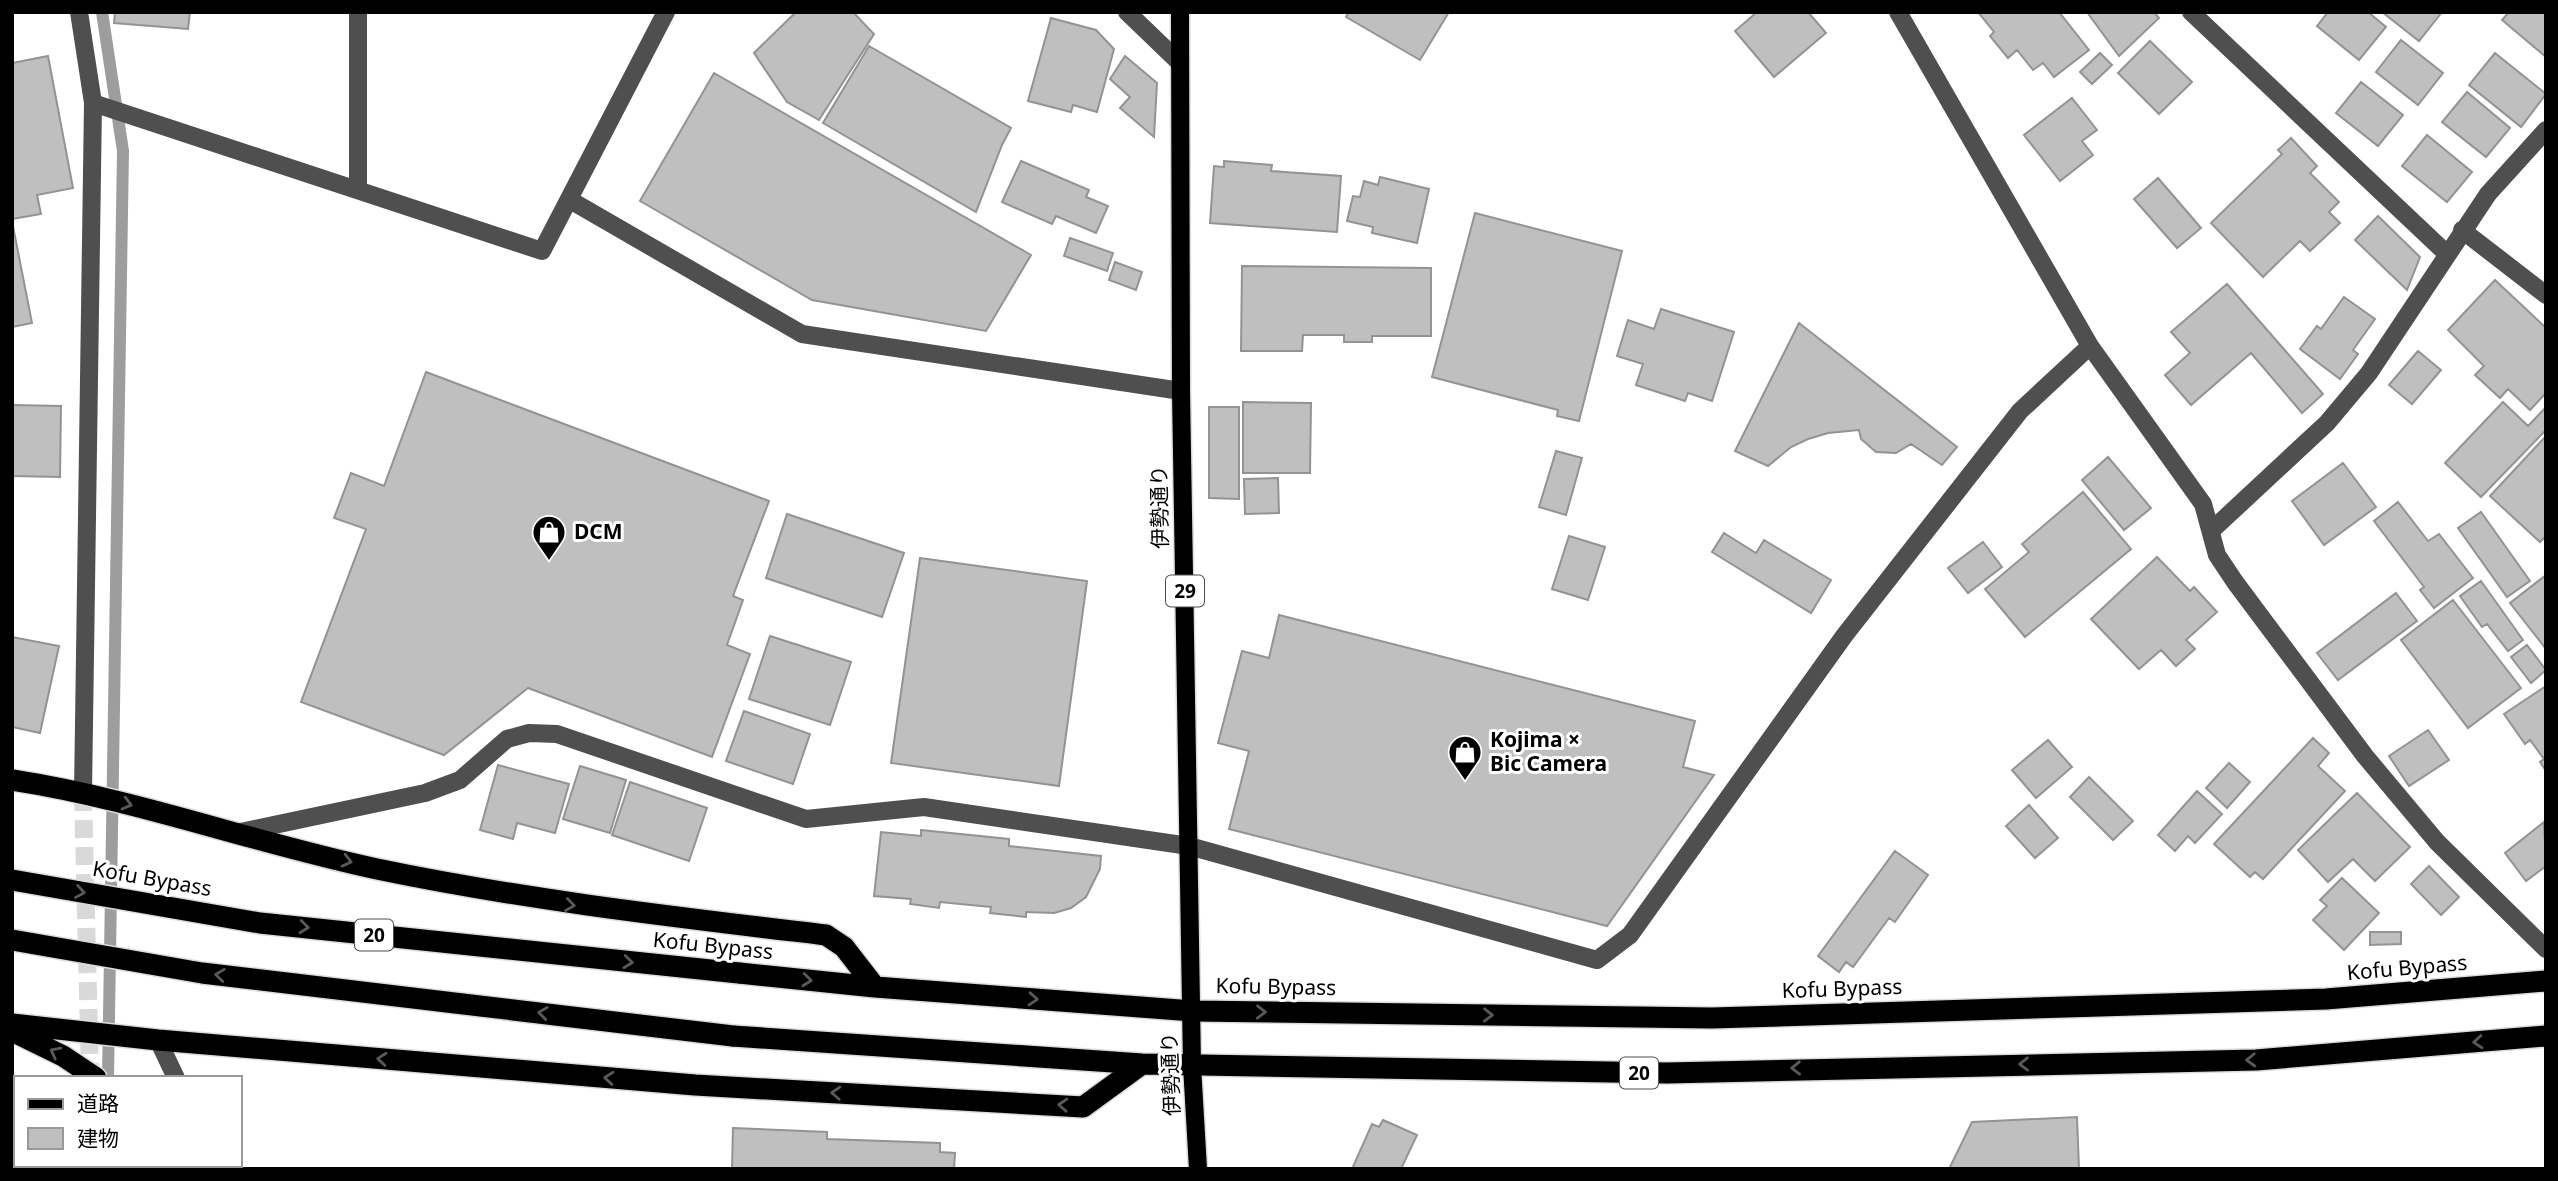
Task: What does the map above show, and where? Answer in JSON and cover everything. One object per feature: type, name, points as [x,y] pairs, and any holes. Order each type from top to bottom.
[{"type":"highway","points":[[12,780],[83,793],[375,868],[568,905],[827,935],[844,947],[874,987]]},
{"type":"highway","name":"Kofu Bypass","points":[[12,880],[260,923],[874,987],[1193,1011],[1712,1017],[2326,999],[2546,981]]},
{"type":"highway","name":"20","points":[[12,940],[202,973],[733,1036],[1142,1065],[1667,1073],[2256,1060],[2546,1036]]},
{"type":"highway","points":[[12,1024],[158,1040],[695,1085],[1083,1107],[1142,1065]]},
{"type":"highway","points":[[12,1031],[63,1056],[93,1076]]},
{"type":"main road","name":"伊勢通り","points":[[1180,12],[1181,391],[1192,1066],[1198,1169]]},
{"type":"street","points":[[79,12],[93,103],[83,793]]},
{"type":"street","points":[[358,12],[358,190]]},
{"type":"street","points":[[93,103],[542,251],[666,12]]},
{"type":"street","points":[[1127,12],[1180,63]]},
{"type":"street","points":[[1898,12],[2090,346],[2203,504],[2217,555],[2235,582],[2365,756],[2437,842],[2539,939],[2546,949]]},
{"type":"street","points":[[2192,12],[2446,253]]},
{"type":"street","points":[[2212,530],[2327,424],[2370,373],[2402,328],[2446,253],[2488,194],[2546,130]]},
{"type":"street","points":[[570,200],[802,334],[1181,391]]},
{"type":"street","points":[[2462,230],[2546,295]]},
{"type":"street","points":[[236,832],[425,793],[460,780],[507,739],[529,733],[557,734],[806,818],[924,807],[1189,846],[1597,960],[1630,935],[1844,636],[2020,411],[2090,346]]},
{"type":"street","points":[[158,1040],[175,1076]]},
{"type":"building","points":[[115,12],[190,12],[188,29],[114,23]]},
{"type":"building","points":[[796,12],[853,12],[874,34],[819,120],[787,102],[754,53]]},
{"type":"building","points":[[1349,12],[1449,12],[1420,60],[1346,17]]},
{"type":"building","points":[[1757,12],[1808,12],[1826,33],[1774,77],[1735,31]]},
{"type":"building","points":[[1978,12],[2059,12],[2089,50],[2054,77],[2043,63],[2033,70],[2017,50],[2008,58],[1990,36],[1994,32]]},
{"type":"building","points":[[2087,12],[2154,12],[2159,18],[2119,56]]},
{"type":"building","points":[[2328,12],[2368,12],[2386,27],[2359,60],[2317,26]]},
{"type":"building","points":[[2382,12],[2442,12],[2419,41]]},
{"type":"building","points":[[2509,12],[2546,12],[2546,57],[2502,20]]},
{"type":"building","points":[[1051,18],[1096,30],[1114,49],[1097,112],[1073,105],[1071,112],[1028,101]]},
{"type":"building","points":[[2401,40],[2443,73],[2418,105],[2376,72]]},
{"type":"building","points":[[2150,41],[2192,82],[2159,114],[2118,73]]},
{"type":"building","points":[[869,46],[1011,128],[976,212],[823,123]]},
{"type":"building","points":[[2100,53],[2112,65],[2092,84],[2080,72]]},
{"type":"building","points":[[2495,53],[2546,94],[2521,127],[2469,85]]},
{"type":"building","points":[[48,56],[73,188],[37,195],[41,214],[12,219],[12,63]]},
{"type":"building","points":[[1125,56],[1157,83],[1154,137],[1120,108],[1130,97],[1110,79]]},
{"type":"building","points":[[714,73],[1031,255],[986,331],[812,300],[640,201]]},
{"type":"building","points":[[2361,82],[2403,115],[2378,146],[2336,113]]},
{"type":"building","points":[[2467,92],[2510,128],[2486,157],[2442,122]]},
{"type":"building","points":[[2072,98],[2097,130],[2082,141],[2093,155],[2060,181],[2024,135]]},
{"type":"building","points":[[2427,135],[2472,172],[2447,202],[2402,166]]},
{"type":"building","points":[[2291,138],[2317,166],[2310,173],[2339,202],[2329,212],[2340,223],[2310,251],[2300,241],[2263,277],[2211,223],[2282,154],[2278,150]]},
{"type":"building","points":[[1021,161],[1089,190],[1086,197],[1108,206],[1096,233],[1056,216],[1052,224],[1002,202]]},
{"type":"building","points":[[1224,161],[1272,165],[1271,171],[1341,176],[1337,232],[1210,223],[1214,166],[1224,167]]},
{"type":"building","points":[[1380,177],[1429,189],[1417,243],[1372,233],[1373,227],[1347,221],[1353,196],[1360,197],[1364,181],[1378,185]]},
{"type":"building","points":[[2158,178],[2201,228],[2177,248],[2134,199]]},
{"type":"building","points":[[1475,213],[1622,251],[1579,421],[1557,416],[1558,410],[1432,377]]},
{"type":"building","points":[[2378,216],[2420,257],[2407,290],[2355,240]]},
{"type":"building","points":[[12,221],[32,323],[12,327]]},
{"type":"building","points":[[1070,238],[1113,253],[1107,271],[1064,256]]},
{"type":"building","points":[[1115,262],[1142,272],[1136,290],[1109,280]]},
{"type":"building","points":[[1242,266],[1431,268],[1431,336],[1372,336],[1372,342],[1344,342],[1344,335],[1303,335],[1302,351],[1241,351]]},
{"type":"building","points":[[2495,280],[2546,328],[2546,393],[2530,410],[2508,389],[2500,398],[2475,375],[2484,366],[2448,330]]},
{"type":"building","points":[[2227,284],[2323,394],[2302,413],[2251,353],[2191,405],[2165,375],[2190,353],[2171,332]]},
{"type":"building","points":[[2344,297],[2375,319],[2353,350],[2358,354],[2340,379],[2300,349],[2317,326],[2321,329]]},
{"type":"building","points":[[1661,309],[1734,332],[1712,401],[1688,393],[1685,401],[1636,385],[1643,364],[1617,356],[1628,320],[1654,329]]},
{"type":"building","points":[[1799,323],[1957,447],[1942,465],[1911,444],[1896,453],[1876,452],[1861,439],[1859,430],[1828,433],[1808,439],[1791,447],[1768,466],[1735,451]]},
{"type":"building","points":[[2418,351],[2441,370],[2412,404],[2389,385]]},
{"type":"building","name":"DCM","points":[[426,372],[769,501],[733,596],[743,600],[727,645],[750,654],[712,757],[528,688],[444,755],[301,702],[366,529],[334,518],[351,473],[384,486]]},
{"type":"building","points":[[1243,402],[1311,403],[1310,473],[1243,473]]},
{"type":"building","points":[[2503,402],[2528,426],[2546,407],[2546,430],[2481,497],[2445,463]]},
{"type":"building","points":[[12,405],[61,406],[60,477],[12,476]]},
{"type":"building","points":[[1209,407],[1239,407],[1239,499],[1209,498]]},
{"type":"building","points":[[2546,436],[2546,536],[2540,542],[2490,496]]},
{"type":"building","points":[[1556,451],[1582,458],[1566,515],[1539,507]]},
{"type":"building","points":[[2108,457],[2151,508],[2124,530],[2082,480]]},
{"type":"building","points":[[2343,463],[2376,507],[2324,545],[2292,501]]},
{"type":"building","points":[[1278,478],[1279,513],[1245,514],[1244,479]]},
{"type":"building","points":[[2083,492],[2131,549],[2025,637],[1985,589],[2029,552],[2022,544]]},
{"type":"building","points":[[2398,502],[2428,541],[2439,534],[2473,578],[2434,608],[2420,590],[2424,587],[2374,521]]},
{"type":"building","points":[[2481,512],[2530,581],[2507,597],[2458,528]]},
{"type":"building","points":[[787,514],[904,553],[882,617],[766,578]]},
{"type":"building","points":[[1724,533],[1756,553],[1764,540],[1831,580],[1811,613],[1712,552]]},
{"type":"building","points":[[1569,536],[1605,547],[1588,600],[1552,589]]},
{"type":"building","points":[[1983,542],[2002,567],[1968,593],[1948,568]]},
{"type":"building","points":[[2157,557],[2190,591],[2194,587],[2217,612],[2186,640],[2195,649],[2176,666],[2161,650],[2139,669],[2091,619]]},
{"type":"building","points":[[920,558],[1087,581],[1059,786],[891,763]]},
{"type":"building","points":[[2546,575],[2546,649],[2510,603]]},
{"type":"building","points":[[2481,581],[2523,640],[2508,651],[2487,624],[2482,627],[2460,596]]},
{"type":"building","points":[[2396,593],[2417,621],[2338,680],[2317,653]]},
{"type":"building","points":[[2453,600],[2521,688],[2468,728],[2401,640]]},
{"type":"building","points":[[1279,615],[1695,721],[1683,767],[1714,775],[1607,926],[1229,829],[1249,751],[1218,743],[1242,651],[1269,658]]},
{"type":"building","points":[[770,636],[851,662],[830,725],[749,699]]},
{"type":"building","points":[[12,637],[59,646],[40,733],[12,727]]},
{"type":"building","points":[[2527,645],[2546,670],[2531,683],[2511,657]]},
{"type":"building","points":[[2546,686],[2546,771],[2540,762],[2544,759],[2530,740],[2525,744],[2504,714]]},
{"type":"building","points":[[744,711],[810,734],[793,784],[726,761]]},
{"type":"building","points":[[2428,730],[2449,760],[2409,786],[2389,756]]},
{"type":"building","points":[[2313,738],[2329,753],[2318,766],[2345,791],[2263,879],[2255,872],[2250,877],[2214,844]]},
{"type":"building","points":[[2048,740],[2072,767],[2036,798],[2012,770]]},
{"type":"building","points":[[2229,763],[2250,782],[2227,808],[2206,788]]},
{"type":"building","points":[[498,765],[569,784],[555,833],[517,823],[513,839],[480,830]]},
{"type":"building","points":[[580,766],[626,780],[610,833],[563,819]]},
{"type":"building","points":[[2089,777],[2133,821],[2113,840],[2070,797]]},
{"type":"building","points":[[630,782],[707,808],[689,861],[612,835]]},
{"type":"building","points":[[2197,791],[2222,814],[2195,843],[2188,836],[2175,851],[2158,835]]},
{"type":"building","points":[[2357,793],[2410,847],[2375,881],[2353,859],[2328,882],[2298,850]]},
{"type":"building","points":[[2029,805],[2058,838],[2035,858],[2006,826]]},
{"type":"building","points":[[2544,822],[2546,866],[2526,881],[2505,853]]},
{"type":"building","points":[[921,830],[1009,839],[1009,846],[1101,856],[1100,869],[1086,897],[1071,908],[1054,913],[1026,912],[1026,917],[990,913],[991,907],[940,902],[939,908],[910,904],[911,899],[874,896],[881,832],[921,836]]},
{"type":"building","points":[[1895,851],[1928,875],[1895,922],[1889,918],[1853,967],[1846,962],[1839,972],[1818,956]]},
{"type":"building","points":[[2429,866],[2459,897],[2441,915],[2411,884]]},
{"type":"building","points":[[2342,878],[2379,913],[2344,950],[2313,920],[2327,906],[2320,900]]},
{"type":"building","points":[[2370,932],[2401,932],[2401,944],[2370,945]]},
{"type":"building","points":[[2077,1117],[2079,1169],[1949,1169],[1972,1122]]},
{"type":"building","points":[[1383,1120],[1417,1135],[1401,1169],[1352,1169],[1372,1124],[1379,1127]]},
{"type":"building","points":[[733,1128],[827,1132],[827,1139],[940,1143],[940,1152],[955,1153],[954,1169],[732,1169]]},
{"type":"waterway","points":[[102,12],[123,151],[108,1076]]},
{"type":"tunnel","points":[[83,793],[90,1074]]},
{"type":"place","name":"DCM","points":[[549,562]]},
{"type":"place","name":"Kojima × Bic Camera","points":[[1465,782]]}]
